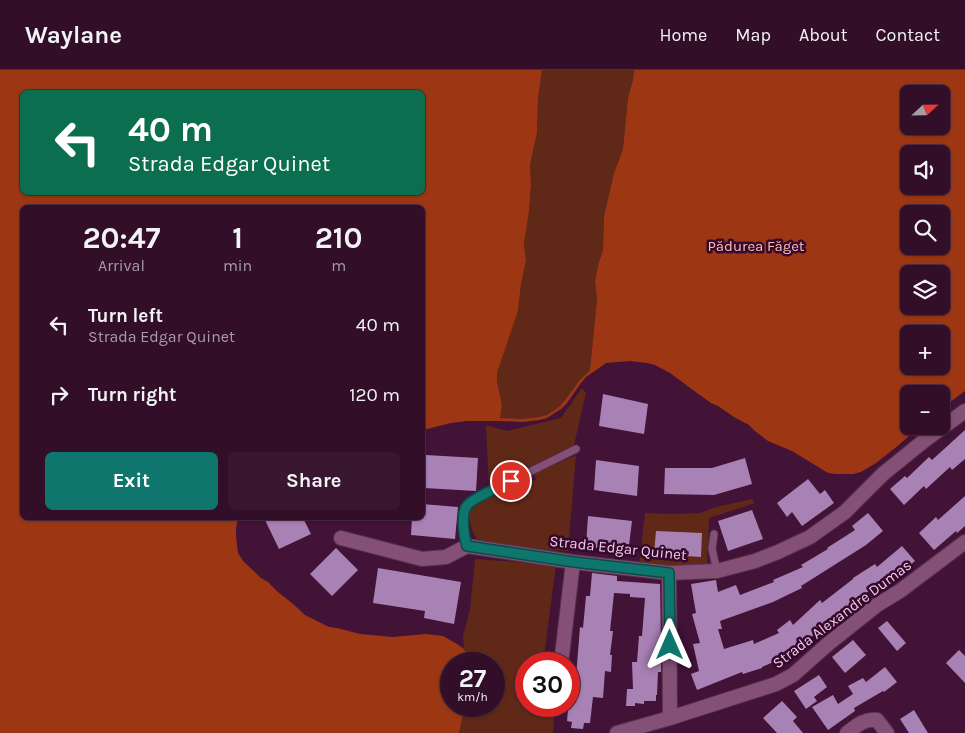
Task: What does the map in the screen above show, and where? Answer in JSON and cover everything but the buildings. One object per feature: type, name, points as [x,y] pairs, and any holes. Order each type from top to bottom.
[{"type":"street","name":"Strada Edgar Quinet","points":[[467,546],[574,562],[669,573],[718,571],[755,561],[810,538],[845,512],[883,474],[965,411]]},
{"type":"street","points":[[341,538],[422,559],[446,557],[467,546]]},
{"type":"street","name":"Strada Alexandre Dumas","points":[[616,733],[776,684],[793,675],[877,605],[900,591],[965,542]]},
{"type":"street","points":[[563,652],[574,562]]},
{"type":"street","points":[[669,573],[670,718]]},
{"type":"street","points":[[847,733],[866,720],[872,719],[877,720],[887,733]]},
{"type":"lane","points":[[467,546],[463,533],[464,511],[468,504],[494,489],[576,449]]},
{"type":"lane","points":[[714,534],[712,549],[718,571]]},
{"type":"shaded area","points":[[542,70],[634,70],[628,97],[623,149],[614,173],[604,216],[603,250],[595,282],[597,299],[590,370],[559,407],[547,415],[523,419],[500,418],[502,405],[497,373],[518,311],[526,261],[524,244],[531,185],[530,165],[537,133],[538,99]]},
{"type":"shaded area","points":[[582,388],[586,393],[574,445],[489,487],[486,425],[507,431],[561,418]]},
{"type":"shaded area","points":[[576,455],[568,551],[515,548],[477,539],[473,533],[467,512],[489,497],[524,479],[526,484],[536,479],[533,474]]},
{"type":"shaded area","points":[[752,499],[755,503],[709,518],[707,569],[639,566],[645,513],[700,513],[716,507]]},
{"type":"shaded area","points":[[475,559],[556,565],[545,652],[515,652],[515,717],[554,717],[553,733],[459,733],[463,717],[505,717],[505,652],[466,652],[463,636],[470,610]]},
{"type":"green space","name":"Pădurea Făget","points":[[0,70],[542,70],[538,99],[537,133],[530,165],[531,185],[524,244],[526,261],[518,311],[497,373],[502,405],[500,418],[523,419],[547,415],[559,407],[590,370],[597,299],[595,282],[603,250],[604,216],[614,173],[623,149],[628,97],[634,70],[965,70],[965,391],[950,402],[950,385],[900,385],[900,435],[910,435],[876,463],[861,472],[853,474],[828,473],[792,451],[768,441],[749,425],[711,403],[670,373],[655,365],[630,361],[606,363],[586,377],[567,403],[547,418],[523,422],[467,421],[425,430],[425,205],[20,205],[20,520],[238,520],[236,536],[238,553],[243,561],[305,615],[329,627],[360,634],[393,637],[426,634],[443,636],[464,649],[466,652],[440,652],[440,717],[463,717],[459,733],[0,733]]},
{"type":"route","points":[[511,481],[468,504],[464,511],[463,533],[467,546],[574,562],[669,573],[670,645]]}]
